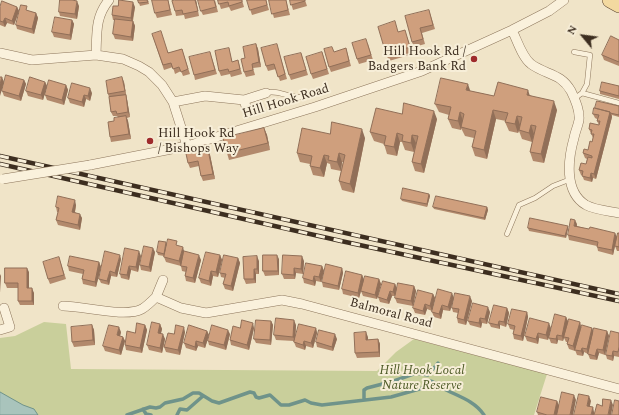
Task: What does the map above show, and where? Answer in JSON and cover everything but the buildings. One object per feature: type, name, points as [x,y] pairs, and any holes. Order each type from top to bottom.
[{"type":"main road","points":[[610,0],[619,5]]},
{"type":"street","points":[[96,55],[97,23],[103,7],[109,0]]},
{"type":"street","name":"Hill Hook Road","points":[[2,180],[187,146],[315,107],[422,70],[512,30],[553,4],[564,0]]},
{"type":"street","points":[[512,30],[524,54],[531,64],[564,80],[571,90],[578,107],[579,119],[573,138],[570,156],[569,173],[573,189],[579,199],[588,205],[619,213]]},
{"type":"street","points":[[0,53],[32,60],[96,55],[122,59],[149,72],[162,85],[173,102],[187,146]]},
{"type":"street","points":[[173,102],[205,96],[244,100],[266,93]]},
{"type":"street","points":[[244,100],[248,113]]},
{"type":"street","points":[[63,306],[77,306],[106,311],[129,312],[140,310],[156,297],[163,280]]},
{"type":"street","name":"Balmoral Road","points":[[156,297],[181,308],[206,314],[269,301],[289,301],[619,389]]},
{"type":"street","points":[[0,330],[10,327],[4,308]]},
{"type":"lane","points":[[574,52],[590,55],[587,84],[582,93],[574,99]]},
{"type":"lane","points":[[266,93],[276,92],[288,96],[301,97],[315,92]]},
{"type":"lane","points":[[582,93],[619,103]]},
{"type":"lane","points":[[507,234],[519,205],[535,198],[553,186],[570,179]]},
{"type":"green space","name":"Hill Hook Local Nature Reserve","points":[[44,322],[66,324],[71,369],[377,371],[396,352],[414,339],[547,374],[534,415],[0,415],[0,338],[15,336]]},
{"type":"water","points":[[0,392],[23,405],[34,409],[38,415],[0,415]]},
{"type":"waterway","points":[[364,400],[364,390],[367,388],[394,381],[416,373],[428,375],[438,363]]},
{"type":"waterway","points":[[127,415],[150,407],[160,407],[165,403],[183,399],[193,393],[199,393],[212,401],[219,403],[250,392],[254,393],[256,397],[259,398],[270,395],[281,405],[289,405],[305,400],[322,405],[391,397],[423,388],[427,386],[430,381],[471,402],[484,415]]},
{"type":"waterway","points":[[177,415],[180,409],[187,410],[203,396]]},
{"type":"waterway","points":[[143,409],[146,414],[151,415]]},
{"type":"railway","points":[[0,156],[619,294]]},
{"type":"railway","points":[[0,164],[341,241],[619,301]]},
{"type":"place","name":"Hill Hook Rd / Badgers Bank Rd","points":[[474,59]]},
{"type":"place","name":"Hill Hook Rd / Bishops Way","points":[[150,141]]}]
